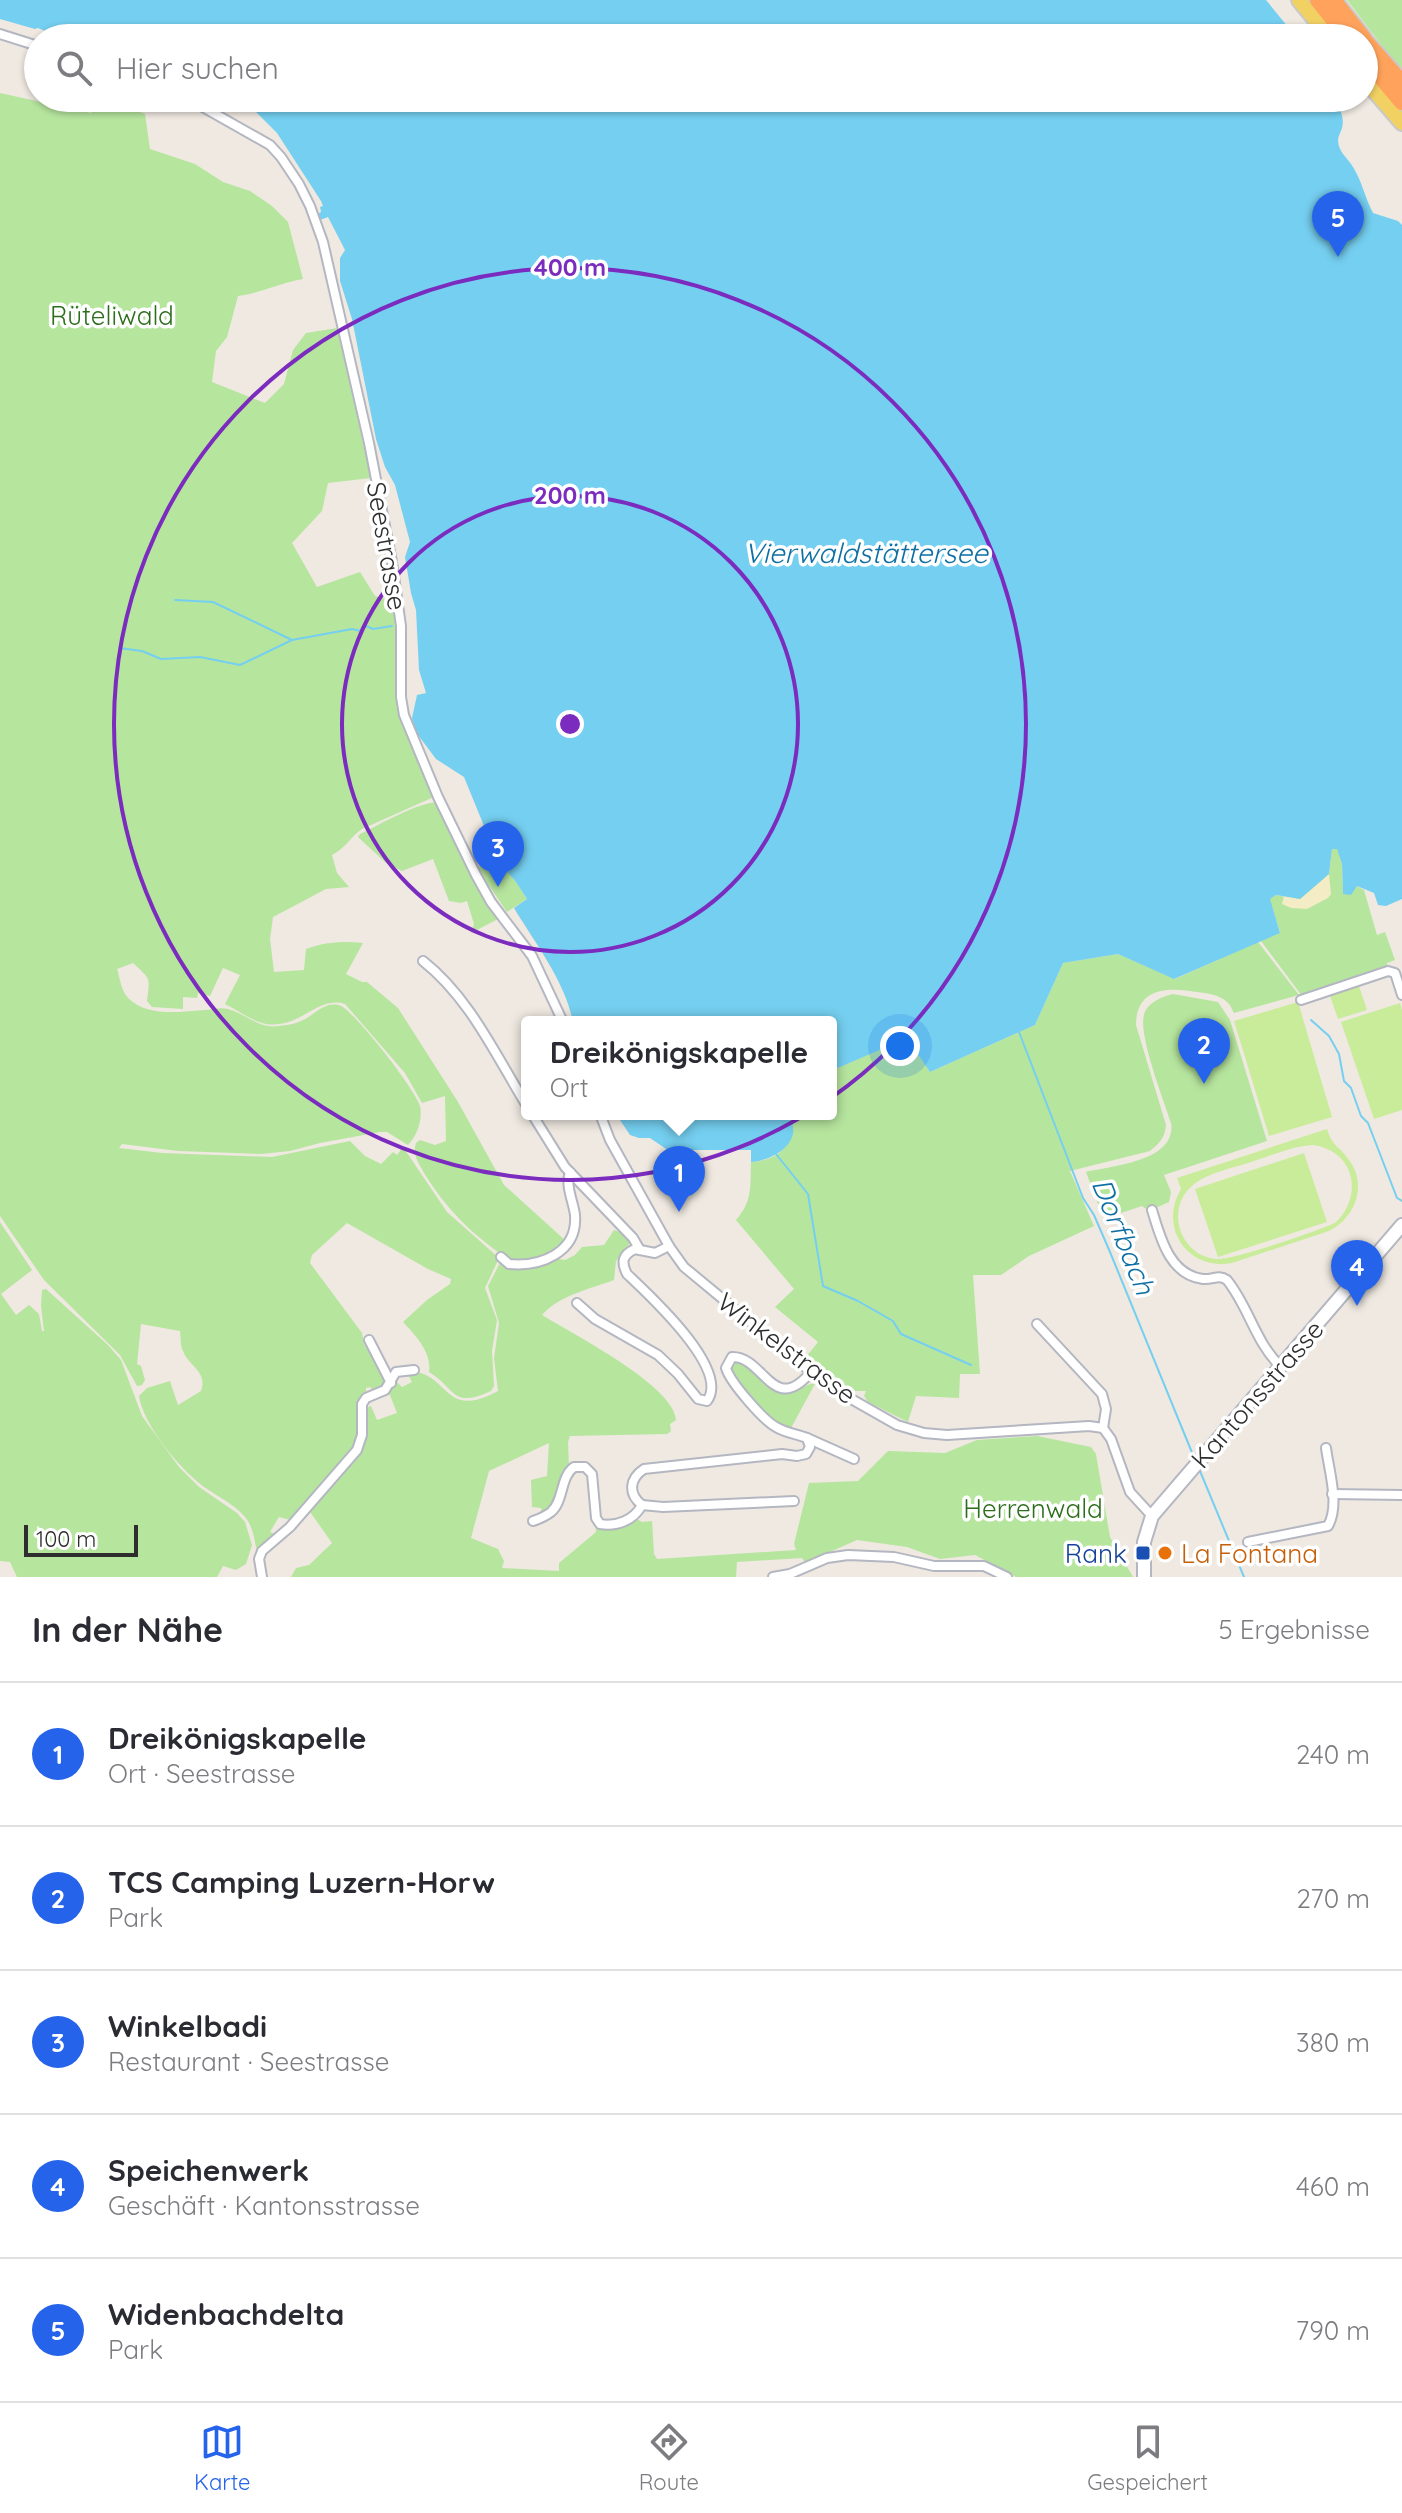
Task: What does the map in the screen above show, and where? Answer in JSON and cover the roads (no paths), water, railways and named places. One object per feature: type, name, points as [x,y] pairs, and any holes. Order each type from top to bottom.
[{"type":"highway","points":[[1318,0],[1337,24]]},
{"type":"highway","points":[[1333,0],[1351,24]]},
{"type":"highway","points":[[1378,56],[1402,83]]},
{"type":"highway","points":[[1378,74],[1402,102]]},
{"type":"main road","points":[[1299,0],[1319,24]]},
{"type":"main road","points":[[1378,95],[1402,123]]},
{"type":"main road","name":"Kantonsstrasse","points":[[1144,1577],[1144,1542],[1152,1516],[1402,1225]]},
{"type":"street","points":[[0,34],[24,42]]},
{"type":"street","name":"Seestrasse","points":[[212,112],[270,145],[281,157],[310,206],[323,242],[369,443],[392,562],[401,626],[404,715],[438,797],[476,875],[491,902],[532,956],[560,1016]]},
{"type":"street","points":[[423,961],[462,1000],[521,1096]]},
{"type":"street","points":[[1301,1000],[1388,971],[1395,973],[1402,995]]},
{"type":"street","points":[[536,1120],[570,1172],[633,1238],[640,1250]]},
{"type":"street","points":[[577,1303],[595,1319],[658,1355],[698,1399],[707,1401],[712,1393],[697,1350],[671,1315],[622,1266],[622,1259],[635,1249],[655,1253],[669,1246],[610,1140],[602,1120]]},
{"type":"street","points":[[501,1257],[509,1264],[541,1262],[552,1258],[568,1243],[574,1232],[575,1219],[567,1181],[570,1172]]},
{"type":"street","points":[[1152,1210],[1172,1261],[1202,1279],[1219,1277],[1227,1280],[1258,1338],[1281,1367]]},
{"type":"street","name":"Winkelstrasse","points":[[669,1246],[684,1267],[811,1372],[883,1418],[924,1433],[957,1435],[1089,1426],[1103,1428]]},
{"type":"street","points":[[1037,1324],[1102,1394],[1106,1409],[1103,1428],[1111,1439],[1130,1492],[1152,1516]]},
{"type":"street","points":[[369,1340],[391,1383]]},
{"type":"street","points":[[811,1372],[801,1382],[783,1388],[771,1384],[744,1358],[732,1357],[726,1368],[730,1378],[770,1423],[854,1459]]},
{"type":"street","points":[[262,1577],[259,1559],[262,1551],[290,1527],[357,1450],[362,1435],[362,1404],[366,1398],[385,1390],[396,1372],[414,1370]]},
{"type":"street","points":[[794,1501],[663,1507],[642,1505],[635,1499],[632,1487],[637,1474],[644,1469],[782,1454],[802,1456],[809,1451],[807,1438]]},
{"type":"street","points":[[1248,1542],[1328,1526],[1332,1494],[1326,1448]]},
{"type":"street","points":[[533,1521],[555,1508],[567,1474],[570,1469],[580,1466],[592,1474],[596,1518],[600,1524],[607,1525],[636,1516],[642,1505]]},
{"type":"street","points":[[1332,1494],[1402,1495]]},
{"type":"street","points":[[773,1577],[790,1574],[827,1558],[848,1555],[879,1556],[945,1567],[984,1566],[1007,1577]]},
{"type":"water","points":[[0,0],[1266,0],[1286,24],[24,26],[0,19]]},
{"type":"water","name":"Vierwaldstättersee","points":[[256,112],[1341,112],[1340,148],[1356,172],[1373,213],[1402,225],[1402,899],[1386,906],[1378,905],[1374,893],[1357,886],[1351,895],[1343,894],[1342,864],[1337,849],[1332,849],[1329,874],[1300,899],[1276,895],[1270,899],[1280,933],[1174,979],[1118,954],[1063,963],[1035,1025],[930,1072],[907,1038],[837,1068],[837,1016],[571,1016],[556,977],[514,908],[527,899],[505,870],[485,863],[475,852],[491,843],[464,777],[436,759],[415,731],[412,718],[417,695],[426,693],[419,670],[416,610],[405,557],[410,542],[395,485],[376,439],[352,319],[340,281],[340,258],[345,250],[328,217],[320,220],[321,201],[277,133]]},
{"type":"water","points":[[620,1120],[792,1120],[793,1127],[787,1145],[764,1160],[751,1162],[751,1150],[692,1150],[688,1171],[676,1170],[678,1157],[650,1138],[630,1135]]},
{"type":"waterway","points":[[175,600],[213,602],[292,640]]},
{"type":"waterway","points":[[119,648],[142,651],[161,659],[200,657],[240,665],[292,640],[352,629],[361,631],[366,626],[373,629],[392,626]]},
{"type":"waterway","points":[[1311,1020],[1329,1036],[1339,1054],[1344,1081],[1351,1088],[1361,1116],[1368,1123],[1397,1198],[1402,1201]]},
{"type":"waterway","name":"Dorfbach","points":[[1019,1032],[1083,1198],[1110,1252],[1193,1455]]},
{"type":"waterway","points":[[776,1154],[808,1194],[823,1286],[893,1321],[901,1334],[971,1365]]},
{"type":"waterway","name":"Dorfbach","points":[[1200,1471],[1244,1577]]},
{"type":"place","name":"Widenbachdelta","points":[[1338,257]]},
{"type":"place","name":"Winkelbadi","points":[[498,887]]},
{"type":"place","name":"TCS Camping Luzern-Horw","points":[[1204,1084]]},
{"type":"place","name":"Dreikönigskapelle","points":[[679,1212]]},
{"type":"place","name":"Speichenwerk","points":[[1357,1306]]},
{"type":"place","name":"Rank","points":[[1143,1553]]},
{"type":"place","name":"La Fontana","points":[[1165,1553]]},
{"type":"park label","name":"Rüteliwald","points":[[112,315]]},
{"type":"park label","name":"Herrenwald","points":[[1033,1508]]}]
